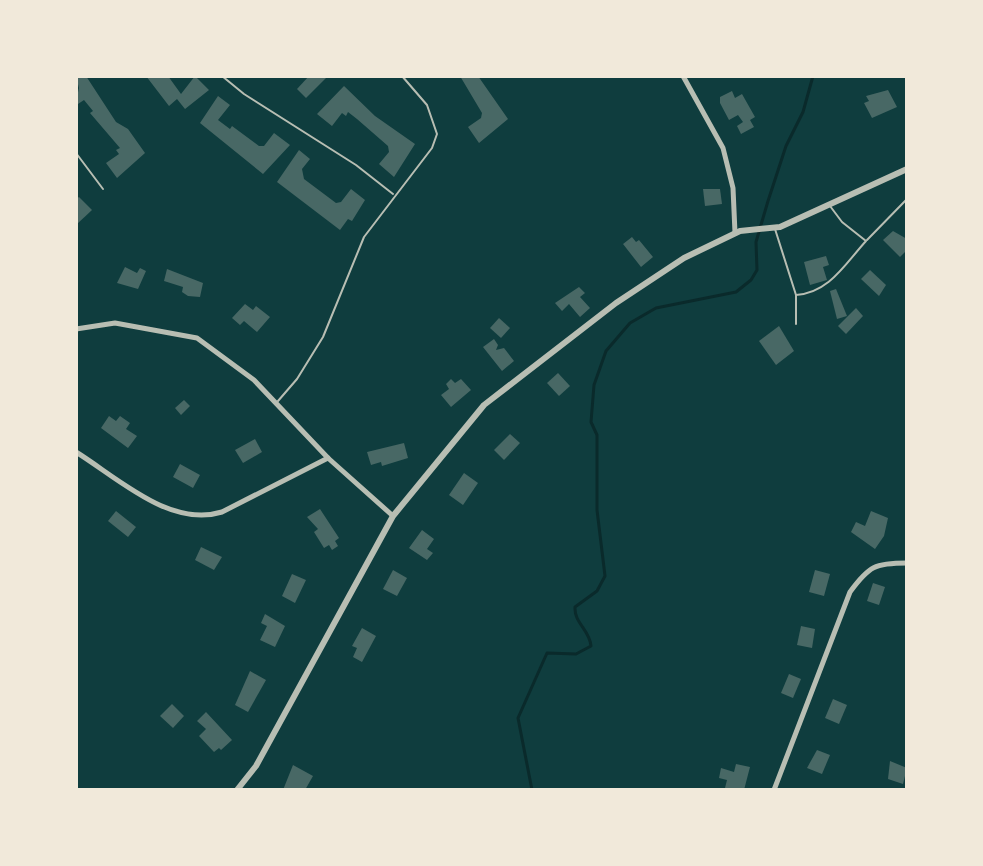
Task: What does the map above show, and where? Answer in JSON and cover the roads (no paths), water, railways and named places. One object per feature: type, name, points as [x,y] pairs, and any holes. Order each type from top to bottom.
[{"type":"street","points":[[683,76],[723,148],[733,188],[735,233]]},
{"type":"street","points":[[237,790],[256,766],[393,516],[484,405],[639,285],[693,252],[735,233],[775,229],[907,169]]},
{"type":"street","points":[[76,329],[115,323],[197,338],[254,380],[328,458],[393,516]]},
{"type":"street","points":[[76,452],[170,510],[204,518],[222,512],[328,458]]},
{"type":"street","points":[[774,790],[850,592],[864,573],[880,563],[907,563]]},
{"type":"lane","points":[[222,76],[244,94],[356,165],[393,195]]},
{"type":"lane","points":[[276,403],[297,379],[323,337],[364,237],[393,195],[432,148],[437,134],[427,105],[402,76]]},
{"type":"lane","points":[[76,153],[103,189]]},
{"type":"lane","points":[[796,295],[818,292],[907,199]]},
{"type":"lane","points":[[829,204],[842,222],[866,241]]},
{"type":"lane","points":[[775,229],[796,295],[796,324]]},
{"type":"waterway","points":[[532,790],[518,718],[547,653],[576,654],[591,646],[575,607],[597,591],[605,576],[597,510],[597,435],[591,422],[594,385],[606,351],[630,323],[656,308],[736,292],[751,280],[757,270],[756,242],[768,201],[786,146],[803,112],[813,76]]}]
